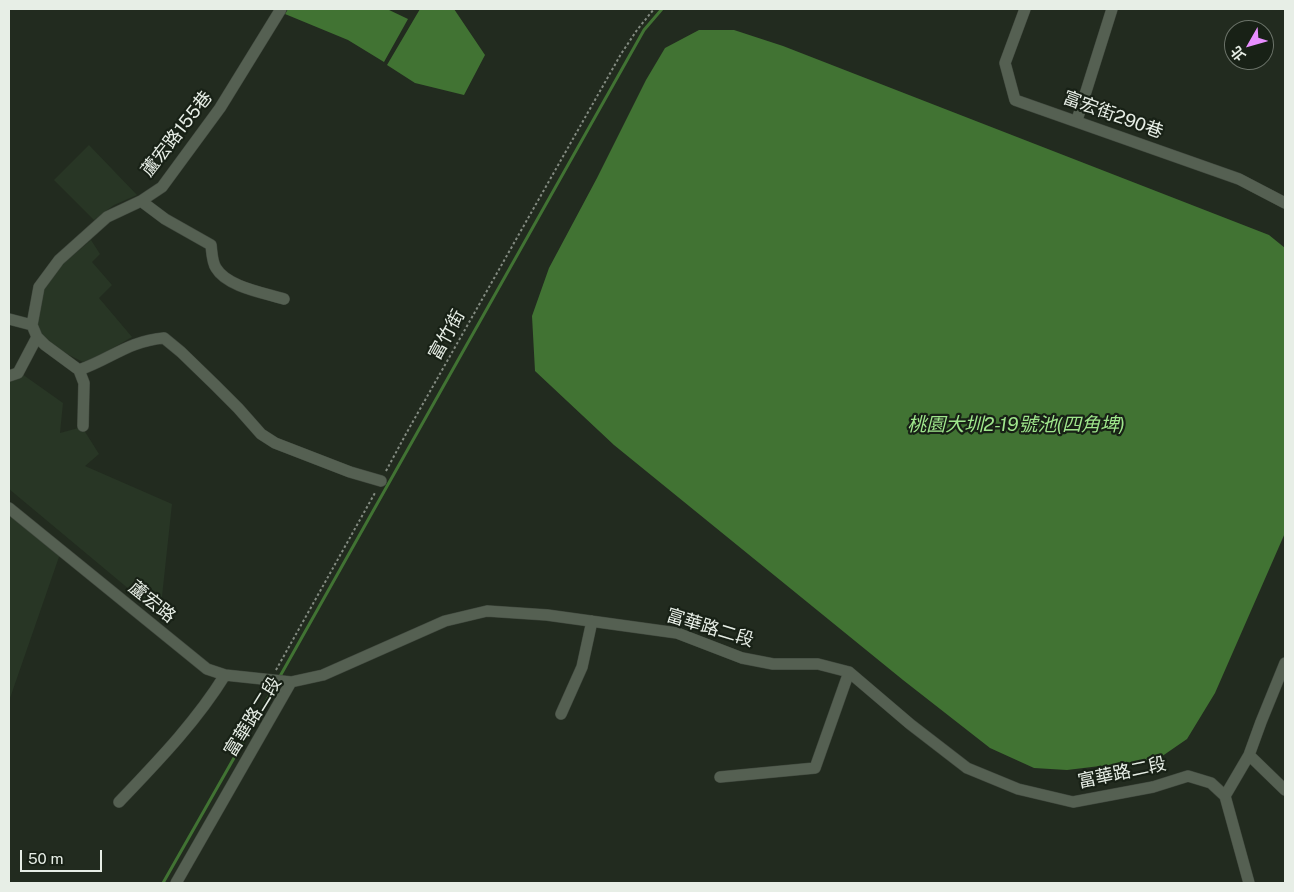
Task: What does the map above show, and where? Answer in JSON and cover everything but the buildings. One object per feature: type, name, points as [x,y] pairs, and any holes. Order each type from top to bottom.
[{"type":"street","name":"蘆宏路155巷","points":[[32,324],[39,287],[59,260],[107,217],[162,187],[220,108],[281,9]]},
{"type":"street","name":"富宏街290巷","points":[[1024,9],[1005,63],[1015,100],[1077,120],[1239,179],[1285,203]]},
{"type":"street","points":[[1077,120],[1112,9]]},
{"type":"street","points":[[141,200],[165,219],[211,245],[216,269],[230,282],[284,299]]},
{"type":"street","points":[[9,319],[32,324],[37,337],[45,345],[79,370],[84,383],[83,426]]},
{"type":"street","points":[[9,376],[18,373],[37,337]]},
{"type":"street","points":[[79,370],[94,365],[130,345],[149,339],[164,338],[215,385],[261,434],[275,443],[381,482]]},
{"type":"street","name":"蘆宏路","points":[[9,508],[207,669],[225,675],[280,680]]},
{"type":"street","name":"富華路二段","points":[[176,883],[280,680],[323,675],[445,621],[488,611],[547,615],[677,633],[742,658],[773,664],[818,664],[849,672],[910,724],[967,768],[1018,789],[1073,802],[1153,787],[1188,776],[1211,783],[1225,796]]},
{"type":"street","points":[[561,714],[582,667],[592,621]]},
{"type":"street","points":[[1249,883],[1225,796],[1249,755],[1281,685],[1285,663]]},
{"type":"street","points":[[720,777],[815,768],[849,672]]},
{"type":"street","points":[[119,802],[207,703],[225,675]]},
{"type":"street","points":[[1249,755],[1285,790]]},
{"type":"path","name":"富竹街","points":[[280,680],[407,432],[621,54],[636,30],[654,9]]},
{"type":"shaded area","points":[[89,145],[137,195],[114,205],[94,220],[54,180]]},
{"type":"shaded area","points":[[91,240],[100,254],[92,262],[112,285],[99,298],[132,337],[94,359],[83,362],[49,345],[38,334],[38,299],[55,271]]},
{"type":"shaded area","points":[[22,374],[63,403],[60,433],[82,427],[99,454],[85,466],[172,504],[160,615],[9,489],[9,382]]},
{"type":"shaded area","points":[[9,514],[60,554],[9,701]]},
{"type":"water","points":[[288,9],[387,9],[408,19],[384,62],[348,40],[285,14]]},
{"type":"water","points":[[420,9],[454,9],[485,55],[464,95],[415,83],[387,65]]},
{"type":"water","name":"桃園大圳2-19號池(四角埤)","points":[[699,30],[734,30],[783,46],[1269,235],[1285,248],[1285,533],[1215,693],[1187,739],[1158,759],[1067,770],[1034,768],[990,748],[903,680],[614,445],[535,371],[532,316],[549,268],[646,80],[665,48]]},
{"type":"waterway","points":[[279,678],[644,30],[662,9]]},
{"type":"waterway","points":[[163,883],[276,684]]}]
